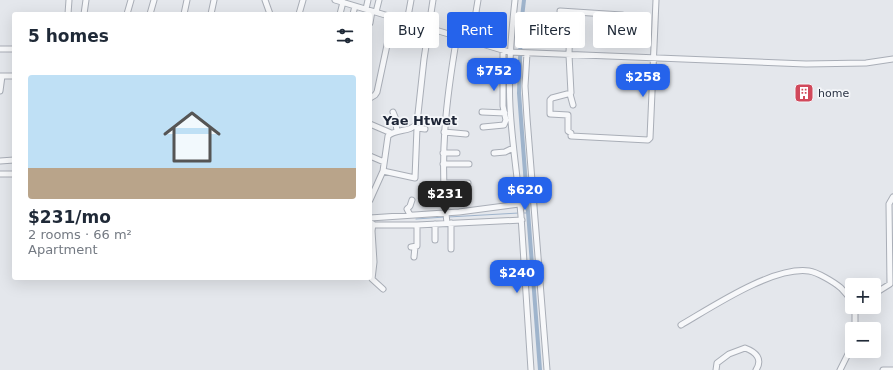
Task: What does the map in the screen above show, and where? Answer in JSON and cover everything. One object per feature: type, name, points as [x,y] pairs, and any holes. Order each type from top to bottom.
[{"type":"street","points":[[68,12],[69,0]]},
{"type":"street","points":[[84,12],[86,0]]},
{"type":"street","points":[[128,12],[131,0]]},
{"type":"street","points":[[151,12],[154,0]]},
{"type":"street","points":[[184,12],[187,0]]},
{"type":"street","points":[[211,12],[214,0]]},
{"type":"street","points":[[265,0],[269,12]]},
{"type":"street","points":[[300,12],[303,0]]},
{"type":"street","points":[[336,0],[384,15]]},
{"type":"street","points":[[366,9],[368,0]]},
{"type":"street","points":[[372,18],[379,0]]},
{"type":"street","points":[[409,12],[411,0]]},
{"type":"street","points":[[431,12],[433,0]]},
{"type":"street","points":[[476,12],[478,0]]},
{"type":"street","points":[[515,0],[511,52],[510,106],[521,218],[531,370]]},
{"type":"street","points":[[570,94],[552,98],[550,100],[550,108],[551,114],[568,115],[568,131],[571,133],[571,136],[650,140],[656,0]]},
{"type":"street","points":[[341,12],[346,2]]},
{"type":"street","points":[[354,12],[355,6]]},
{"type":"street","points":[[560,11],[570,12]]},
{"type":"street","points":[[372,97],[375,96],[377,92],[387,48]]},
{"type":"street","points":[[383,171],[415,178],[416,127],[426,48]]},
{"type":"street","points":[[451,249],[446,214],[443,154],[444,132],[455,48]]},
{"type":"street","points":[[496,48],[511,52],[526,53],[806,64],[866,63],[893,59]]},
{"type":"street","points":[[570,48],[570,94],[573,105]]},
{"type":"street","points":[[0,49],[12,49]]},
{"type":"street","points":[[483,127],[497,127],[504,125],[503,50]]},
{"type":"street","points":[[526,53],[525,86],[527,118],[546,370]]},
{"type":"street","points":[[0,91],[1,76],[12,76]]},
{"type":"street","points":[[503,106],[510,106]]},
{"type":"street","points":[[372,191],[383,171],[387,138],[392,132],[395,117],[393,112]]},
{"type":"street","points":[[482,112],[505,113]]},
{"type":"street","points":[[372,125],[392,132],[416,127],[425,129]]},
{"type":"street","points":[[385,126],[392,132]]},
{"type":"street","points":[[444,132],[466,134]]},
{"type":"street","points":[[494,153],[505,152],[513,148]]},
{"type":"street","points":[[443,154],[457,153]]},
{"type":"street","points":[[372,157],[384,162]]},
{"type":"street","points":[[0,161],[12,160]]},
{"type":"street","points":[[443,164],[469,164]]},
{"type":"street","points":[[0,174],[12,174]]},
{"type":"street","points":[[444,183],[468,183]]},
{"type":"street","points":[[881,290],[892,284],[889,204],[893,197]]},
{"type":"street","points":[[410,215],[407,209],[412,200]]},
{"type":"street","points":[[372,218],[446,214],[520,207]]},
{"type":"street","points":[[372,224],[416,225],[521,218]]},
{"type":"street","points":[[435,224],[435,240]]},
{"type":"street","points":[[414,257],[413,247],[417,246],[416,225]]},
{"type":"street","points":[[372,237],[374,262],[372,279],[384,289]]},
{"type":"street","points":[[682,325],[741,290],[780,274],[798,270],[816,273],[840,287],[845,293]]},
{"type":"street","points":[[716,370],[717,363],[729,354],[745,348],[754,353],[759,359],[759,365],[756,370]]},
{"type":"street","points":[[840,370],[846,358]]},
{"type":"street","points":[[883,370],[893,370]]},
{"type":"waterway","points":[[524,0],[521,26],[519,93],[540,370]]},
{"type":"waterway","points":[[448,217],[519,213]]},
{"type":"waterway","points":[[522,213],[528,213]]},
{"type":"waterway","points":[[416,219],[445,217]]},
{"type":"place","name":"home","points":[[804,93]]},
{"type":"district","name":"Yae Htwet","points":[[420,120]]}]
